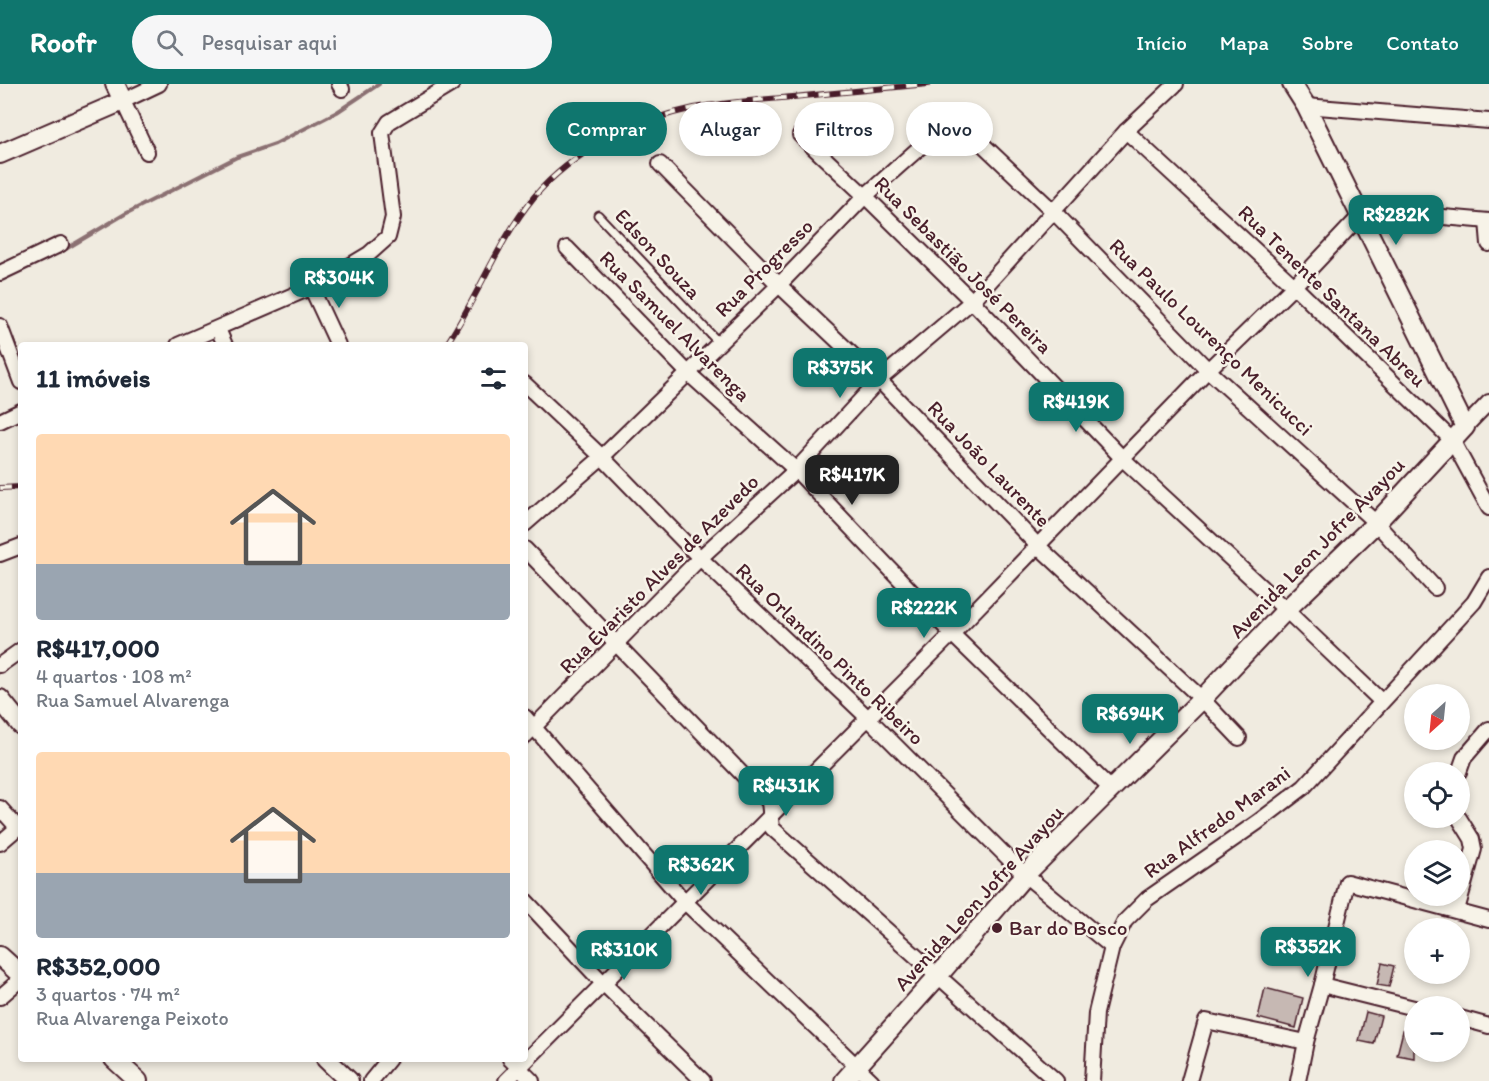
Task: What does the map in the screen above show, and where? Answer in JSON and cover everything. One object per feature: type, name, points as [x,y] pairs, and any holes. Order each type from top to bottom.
[{"type":"street","points":[[0,154],[119,92],[159,84]]},
{"type":"street","points":[[186,342],[311,287],[369,254],[388,237],[393,217],[382,133],[389,122],[452,84]]},
{"type":"street","name":"Rua Evaristo Alves de Azevedo","points":[[528,727],[616,644],[700,558],[796,470],[879,380],[972,301],[1126,131],[1176,84]]},
{"type":"street","points":[[1292,84],[1306,106],[1361,215],[1459,434],[1489,402]]},
{"type":"street","points":[[119,92],[147,152]]},
{"type":"street","points":[[1306,106],[1489,121]]},
{"type":"street","name":"Rua Tenente Santana Abreu","points":[[1126,131],[1459,434],[1489,508]]},
{"type":"street","name":"Rua Paulo Lourenço Menicucci","points":[[993,154],[1054,212],[1208,370],[1376,523],[1435,588]]},
{"type":"street","name":"Rua Sebastião José Pereira","points":[[822,156],[972,301],[1123,459],[1286,609],[1381,701]]},
{"type":"street","name":"Rua Progresso","points":[[528,521],[602,456],[778,285],[865,196],[910,156]]},
{"type":"street","name":"Rua João Laurente","points":[[660,164],[778,285],[879,380],[1038,546],[1202,699],[1239,738]]},
{"type":"street","points":[[528,1052],[603,983],[952,634],[1361,215],[1375,211],[1488,221],[1489,244]]},
{"type":"street","points":[[0,273],[62,244]]},
{"type":"street","name":"Rua Samuel Alvarenga","points":[[567,248],[688,373],[796,470],[952,634],[1111,789]]},
{"type":"street","points":[[311,287],[337,342]]},
{"type":"street","points":[[0,326],[18,374]]},
{"type":"street","points":[[218,329],[224,342]]},
{"type":"street","name":"Rua Orlandino Pinto Ribeiro","points":[[528,387],[602,456],[700,558],[867,717],[1025,875],[1112,947]]},
{"type":"street","points":[[0,421],[18,412]]},
{"type":"street","name":"Avenida Leon Jofre Avayou","points":[[844,1081],[1025,875],[1202,699],[1286,609],[1376,523],[1459,434]]},
{"type":"street","points":[[0,554],[18,547]]},
{"type":"street","points":[[528,552],[769,801],[772,828],[1056,1081]]},
{"type":"street","name":"Rua Alfredo Marani","points":[[1092,1076],[1096,1012],[1112,947],[1125,921],[1147,899],[1304,787],[1474,602],[1489,577]]},
{"type":"street","points":[[0,665],[18,652]]},
{"type":"street","points":[[0,699],[18,721]]},
{"type":"street","points":[[528,727],[684,901],[872,1081]]},
{"type":"street","points":[[1463,762],[1489,729]]},
{"type":"street","points":[[0,808],[18,824]]},
{"type":"street","points":[[0,843],[18,828]]},
{"type":"street","points":[[1457,910],[1474,849],[1472,839],[1465,828]]},
{"type":"street","points":[[1298,1081],[1347,882],[1489,920]]},
{"type":"street","points":[[528,903],[603,983],[703,1081]]},
{"type":"street","points":[[0,956],[18,974]]},
{"type":"street","points":[[0,998],[18,980]]},
{"type":"street","points":[[1322,985],[1404,1006]]},
{"type":"street","points":[[1189,1081],[1206,1021],[1306,1042]]},
{"type":"street","points":[[1470,1021],[1489,1026]]},
{"type":"street","points":[[117,1062],[138,1081]]},
{"type":"street","points":[[329,1062],[349,1081]]},
{"type":"street","points":[[371,1081],[387,1062]]},
{"type":"street","points":[[506,1081],[515,1064],[532,1081]]},
{"type":"street","points":[[1080,1081],[1092,1076]]},
{"type":"lane","name":"Edson Souza","points":[[598,214],[719,343]]},
{"type":"building","points":[[1382,963],[1394,966],[1389,987],[1377,985]]},
{"type":"building","points":[[1265,988],[1303,998],[1296,1028],[1258,1018]]},
{"type":"building","points":[[1366,1012],[1381,1016],[1374,1044],[1359,1041]]},
{"type":"building","points":[[1404,1027],[1404,1056],[1397,1055]]},
{"type":"waterway","points":[[59,253],[125,214],[237,157],[275,144],[337,112],[379,84]]},
{"type":"railway","points":[[448,342],[509,232],[534,197],[567,165],[606,140],[650,120],[694,108],[743,101],[928,84]]},
{"type":"railway","points":[[0,488],[18,487]]},
{"type":"place","name":"Bar do Bosco","points":[[997,928]]}]
